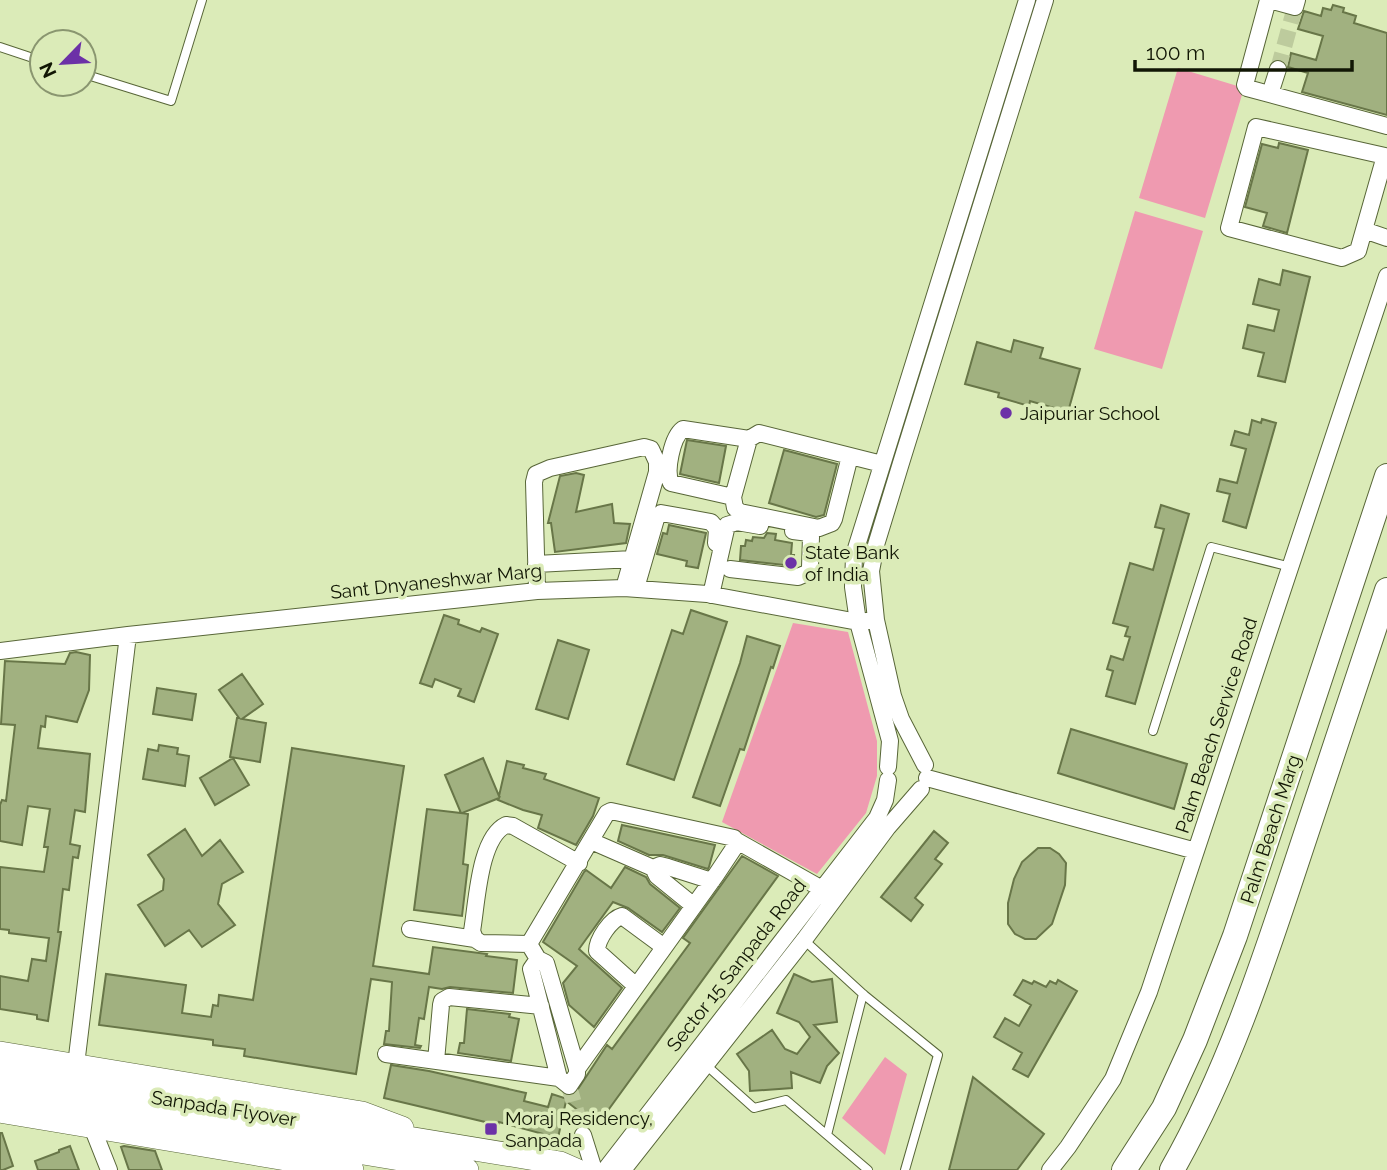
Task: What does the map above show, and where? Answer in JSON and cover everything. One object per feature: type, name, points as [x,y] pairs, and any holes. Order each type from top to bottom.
[{"type":"main road","name":"Palm Beach Marg","points":[[1125,1170],[1164,1108],[1195,1040],[1235,936],[1387,476]]},
{"type":"main road","name":"Palm Beach Marg","points":[[1172,1170],[1208,1101],[1259,972],[1387,590]]},
{"type":"main road","points":[[0,1053],[362,1113],[467,1170]]},
{"type":"main road","name":"Sanpada Flyover","points":[[0,1071],[357,1156]]},
{"type":"main road","name":"Sanpada Flyover","points":[[0,1093],[357,1156],[445,1156]]},
{"type":"main road","points":[[0,1111],[92,1127],[357,1156],[445,1156],[560,1163],[576,1170]]},
{"type":"street","name":"Sector 15 Sanpada Road","points":[[605,1170],[877,818],[885,800],[890,741],[858,622],[853,587],[854,555],[1027,0]]},
{"type":"street","points":[[924,777],[901,719],[876,620],[871,587],[876,545],[1045,0]]},
{"type":"street","points":[[1297,0],[1295,7],[1268,0],[1245,85],[1247,88],[1387,125]]},
{"type":"street","points":[[1270,94],[1278,69]]},
{"type":"street","points":[[1256,127],[1385,156],[1364,230],[1357,251],[1342,258],[1229,228],[1256,127]]},
{"type":"street","points":[[1364,230],[1387,239]]},
{"type":"street","name":"Palm Beach Service Road","points":[[1050,1170],[1069,1147],[1113,1079],[1149,992],[1387,276]]},
{"type":"street","points":[[733,497],[671,483],[668,474],[676,436],[683,429],[749,439],[759,433],[882,464]]},
{"type":"street","points":[[749,439],[733,497],[735,508],[740,512],[819,528],[826,527],[834,519],[850,456]]},
{"type":"street","points":[[537,591],[536,474],[550,468],[644,447],[654,454],[657,472],[633,559],[630,588]]},
{"type":"street","points":[[630,588],[656,519],[661,513],[667,513],[716,526],[718,533],[709,594]]},
{"type":"street","points":[[709,594],[727,525],[737,523],[809,533],[811,537],[810,567],[806,575],[797,577],[730,569]]},
{"type":"street","points":[[536,564],[633,559]]},
{"type":"street","points":[[593,561],[594,587]]},
{"type":"street","name":"Sant Dnyaneshwar Marg","points":[[0,651],[128,635],[594,587],[709,594],[858,622],[876,620]]},
{"type":"street","points":[[76,1065],[128,635]]},
{"type":"street","points":[[903,754],[916,756],[924,777],[915,793],[902,794],[891,786],[888,773],[891,761],[903,754]]},
{"type":"street","name":"Sector 15 Sanpada Road","points":[[623,1170],[804,940],[924,777]]},
{"type":"street","points":[[924,777],[1196,851]]},
{"type":"street","points":[[529,944],[607,813],[617,810],[734,838],[822,890]]},
{"type":"street","points":[[475,939],[472,931],[483,864],[491,837],[500,828],[513,826],[579,863]]},
{"type":"street","points":[[592,841],[653,868],[657,876],[694,906]]},
{"type":"street","points":[[577,1069],[712,881],[737,841]]},
{"type":"street","points":[[653,868],[660,865],[712,881]]},
{"type":"street","points":[[636,986],[597,951],[597,944],[614,920],[622,916],[664,947]]},
{"type":"street","points":[[410,929],[475,939],[489,944],[529,944]]},
{"type":"street","points":[[386,1054],[559,1078],[569,1086],[577,1074],[577,1069],[546,963],[538,959],[529,944]]},
{"type":"street","points":[[538,959],[531,969],[559,1078]]},
{"type":"street","points":[[436,1061],[442,1001],[449,997],[541,1006]]},
{"type":"street","points":[[92,1127],[109,1170]]},
{"type":"street","points":[[583,1135],[594,1170]]},
{"type":"lane","points":[[98,78],[171,101],[202,0]]},
{"type":"lane","points":[[0,47],[28,56]]},
{"type":"lane","points":[[1153,731],[1211,547],[1291,567]]},
{"type":"lane","points":[[804,940],[863,994],[937,1055],[905,1170]]},
{"type":"lane","points":[[827,1135],[863,994]]},
{"type":"lane","points":[[706,1065],[754,1108],[786,1100],[868,1170]]},
{"type":"shaded area","points":[[1178,68],[1244,88],[1205,218],[1139,198]]},
{"type":"shaded area","points":[[1135,211],[1203,231],[1162,369],[1094,349]]},
{"type":"shaded area","points":[[793,623],[848,632],[877,741],[877,776],[866,813],[817,874],[722,822]]},
{"type":"shaded area","points":[[885,1057],[907,1074],[885,1155],[842,1118]]},
{"type":"building","points":[[1333,5],[1356,16],[1354,23],[1387,33],[1387,115],[1302,92],[1308,73],[1288,67],[1291,53],[1316,60],[1323,36],[1298,29],[1304,11],[1321,16],[1323,8],[1331,10]]},
{"type":"building","points":[[1279,143],[1308,150],[1287,233],[1263,226],[1267,213],[1245,207],[1262,144],[1278,148]]},
{"type":"building","points":[[1283,270],[1310,277],[1285,382],[1258,376],[1264,353],[1243,348],[1248,325],[1274,331],[1279,310],[1253,304],[1259,279],[1280,285]]},
{"type":"building","points":[[1014,340],[1043,348],[1040,358],[1080,369],[1068,412],[1030,401],[1029,406],[998,397],[999,393],[965,384],[977,342],[1011,352]]},
{"type":"building","points":[[1262,419],[1276,423],[1246,528],[1223,521],[1230,494],[1217,491],[1220,479],[1237,483],[1246,449],[1231,445],[1235,431],[1249,435],[1252,420],[1261,423]]},
{"type":"building","points":[[687,440],[726,446],[719,483],[680,474]]},
{"type":"building","points":[[784,450],[837,464],[824,515],[816,517],[769,503]]},
{"type":"building","points":[[576,473],[584,475],[576,512],[612,504],[614,523],[630,524],[626,543],[555,552],[551,523],[548,523],[560,476]]},
{"type":"building","points":[[1161,505],[1189,514],[1135,704],[1106,696],[1113,671],[1107,669],[1111,656],[1123,660],[1130,637],[1125,636],[1128,627],[1113,623],[1130,563],[1153,570],[1164,529],[1155,527]]},
{"type":"building","points":[[669,525],[706,533],[698,568],[686,566],[687,561],[657,554],[663,533],[667,534]]},
{"type":"building","points":[[767,533],[776,534],[775,540],[792,543],[793,566],[740,560],[741,546],[745,546],[746,540],[752,541],[753,537],[764,538]]},
{"type":"building","points":[[691,610],[727,622],[674,780],[627,764],[672,630],[683,634]]},
{"type":"building","points":[[444,615],[459,620],[458,624],[480,632],[482,628],[498,634],[474,702],[458,696],[461,689],[435,679],[432,687],[420,683]]},
{"type":"building","points":[[747,636],[780,646],[744,750],[740,749],[720,806],[693,797]]},
{"type":"building","points":[[558,640],[589,650],[568,719],[536,709]]},
{"type":"building","points":[[70,653],[90,655],[89,690],[77,722],[46,716],[45,727],[41,726],[38,748],[90,754],[85,812],[75,810],[70,844],[80,846],[78,858],[73,857],[69,890],[63,889],[58,932],[61,932],[48,1021],[37,1019],[37,1015],[0,1009],[0,976],[28,981],[32,959],[46,961],[49,938],[9,933],[9,930],[0,929],[0,867],[44,872],[48,847],[44,847],[50,809],[28,806],[22,845],[0,841],[0,805],[2,800],[6,801],[15,725],[1,724],[5,661],[65,664]]},
{"type":"building","points":[[242,674],[263,704],[242,719],[266,723],[260,762],[230,757],[239,718],[219,690]]},
{"type":"building","points":[[157,688],[196,694],[192,720],[153,714]]},
{"type":"building","points":[[1071,729],[1187,764],[1174,809],[1058,773]]},
{"type":"building","points":[[159,745],[178,748],[177,754],[189,756],[185,786],[143,779],[148,749],[158,751]]},
{"type":"building","points":[[292,748],[404,766],[373,966],[429,974],[433,947],[487,954],[486,956],[517,960],[513,993],[429,987],[424,1019],[419,1018],[415,1045],[421,1046],[420,1048],[384,1044],[386,1031],[389,1031],[392,982],[371,979],[356,1074],[244,1056],[245,1049],[213,1045],[213,1040],[99,1025],[106,974],[186,985],[182,1013],[211,1017],[213,1005],[218,1006],[219,995],[253,1000]]},
{"type":"building","points":[[233,758],[249,785],[215,805],[200,778]]},
{"type":"building","points":[[483,758],[499,796],[507,761],[546,774],[544,779],[599,798],[593,816],[576,845],[538,828],[542,815],[523,810],[498,800],[499,798],[462,813],[468,814],[463,864],[468,865],[462,916],[414,910],[427,809],[461,813],[445,775]]},
{"type":"building","points":[[622,825],[715,845],[709,867],[708,869],[663,855],[649,855],[618,841]]},
{"type":"building","points":[[185,829],[202,856],[220,840],[243,872],[222,884],[218,904],[235,925],[202,947],[189,930],[165,946],[138,905],[163,890],[164,879],[148,855]]},
{"type":"building","points":[[934,831],[948,843],[935,859],[942,864],[915,898],[923,905],[911,921],[881,897]]},
{"type":"building","points":[[1038,848],[1050,848],[1066,863],[1065,885],[1052,924],[1036,939],[1025,939],[1015,934],[1008,924],[1008,903],[1022,862]]},
{"type":"building","points":[[742,856],[778,876],[601,1120],[596,1115],[593,1122],[566,1101],[558,1138],[499,1122],[498,1125],[384,1098],[391,1065],[526,1093],[524,1101],[548,1107],[552,1094],[567,1099],[574,1095],[607,1045],[612,1049],[690,943],[683,938]]},
{"type":"building","points":[[625,867],[646,877],[650,884],[680,908],[662,932],[628,908],[613,902],[579,949],[622,988],[594,1027],[569,1005],[563,983],[577,966],[543,942],[586,870],[611,888]]},
{"type":"building","points":[[794,974],[812,982],[832,979],[837,1022],[814,1025],[839,1053],[827,1066],[820,1083],[791,1072],[792,1088],[750,1091],[749,1071],[737,1054],[772,1030],[785,1049],[797,1054],[810,1037],[799,1022],[777,1013]]},
{"type":"building","points":[[1023,980],[1032,984],[1034,981],[1046,987],[1050,981],[1056,984],[1058,980],[1077,991],[1028,1077],[1013,1069],[1022,1053],[994,1037],[1005,1018],[1019,1026],[1031,1005],[1014,995]]},
{"type":"building","points":[[467,1009],[510,1014],[509,1017],[519,1019],[511,1061],[458,1053],[460,1043],[464,1043]]},
{"type":"building","points":[[973,1077],[1044,1134],[1017,1170],[949,1170]]},
{"type":"building","points":[[0,1133],[13,1166],[3,1170],[0,1170]]},
{"type":"building","points":[[70,1146],[79,1170],[38,1170],[35,1161]]},
{"type":"building","points":[[121,1147],[155,1151],[162,1170],[129,1170]]},
{"type":"tunnel","points":[[1278,69],[1295,7]]},
{"type":"tunnel","points":[[569,1086],[583,1135]]},
{"type":"place","name":"Jaipuriar School","points":[[1006,413]]},
{"type":"place","name":"State Bank of India","points":[[791,563]]},
{"type":"place","name":"Moraj Residency, Sanpada","points":[[491,1129]]}]
